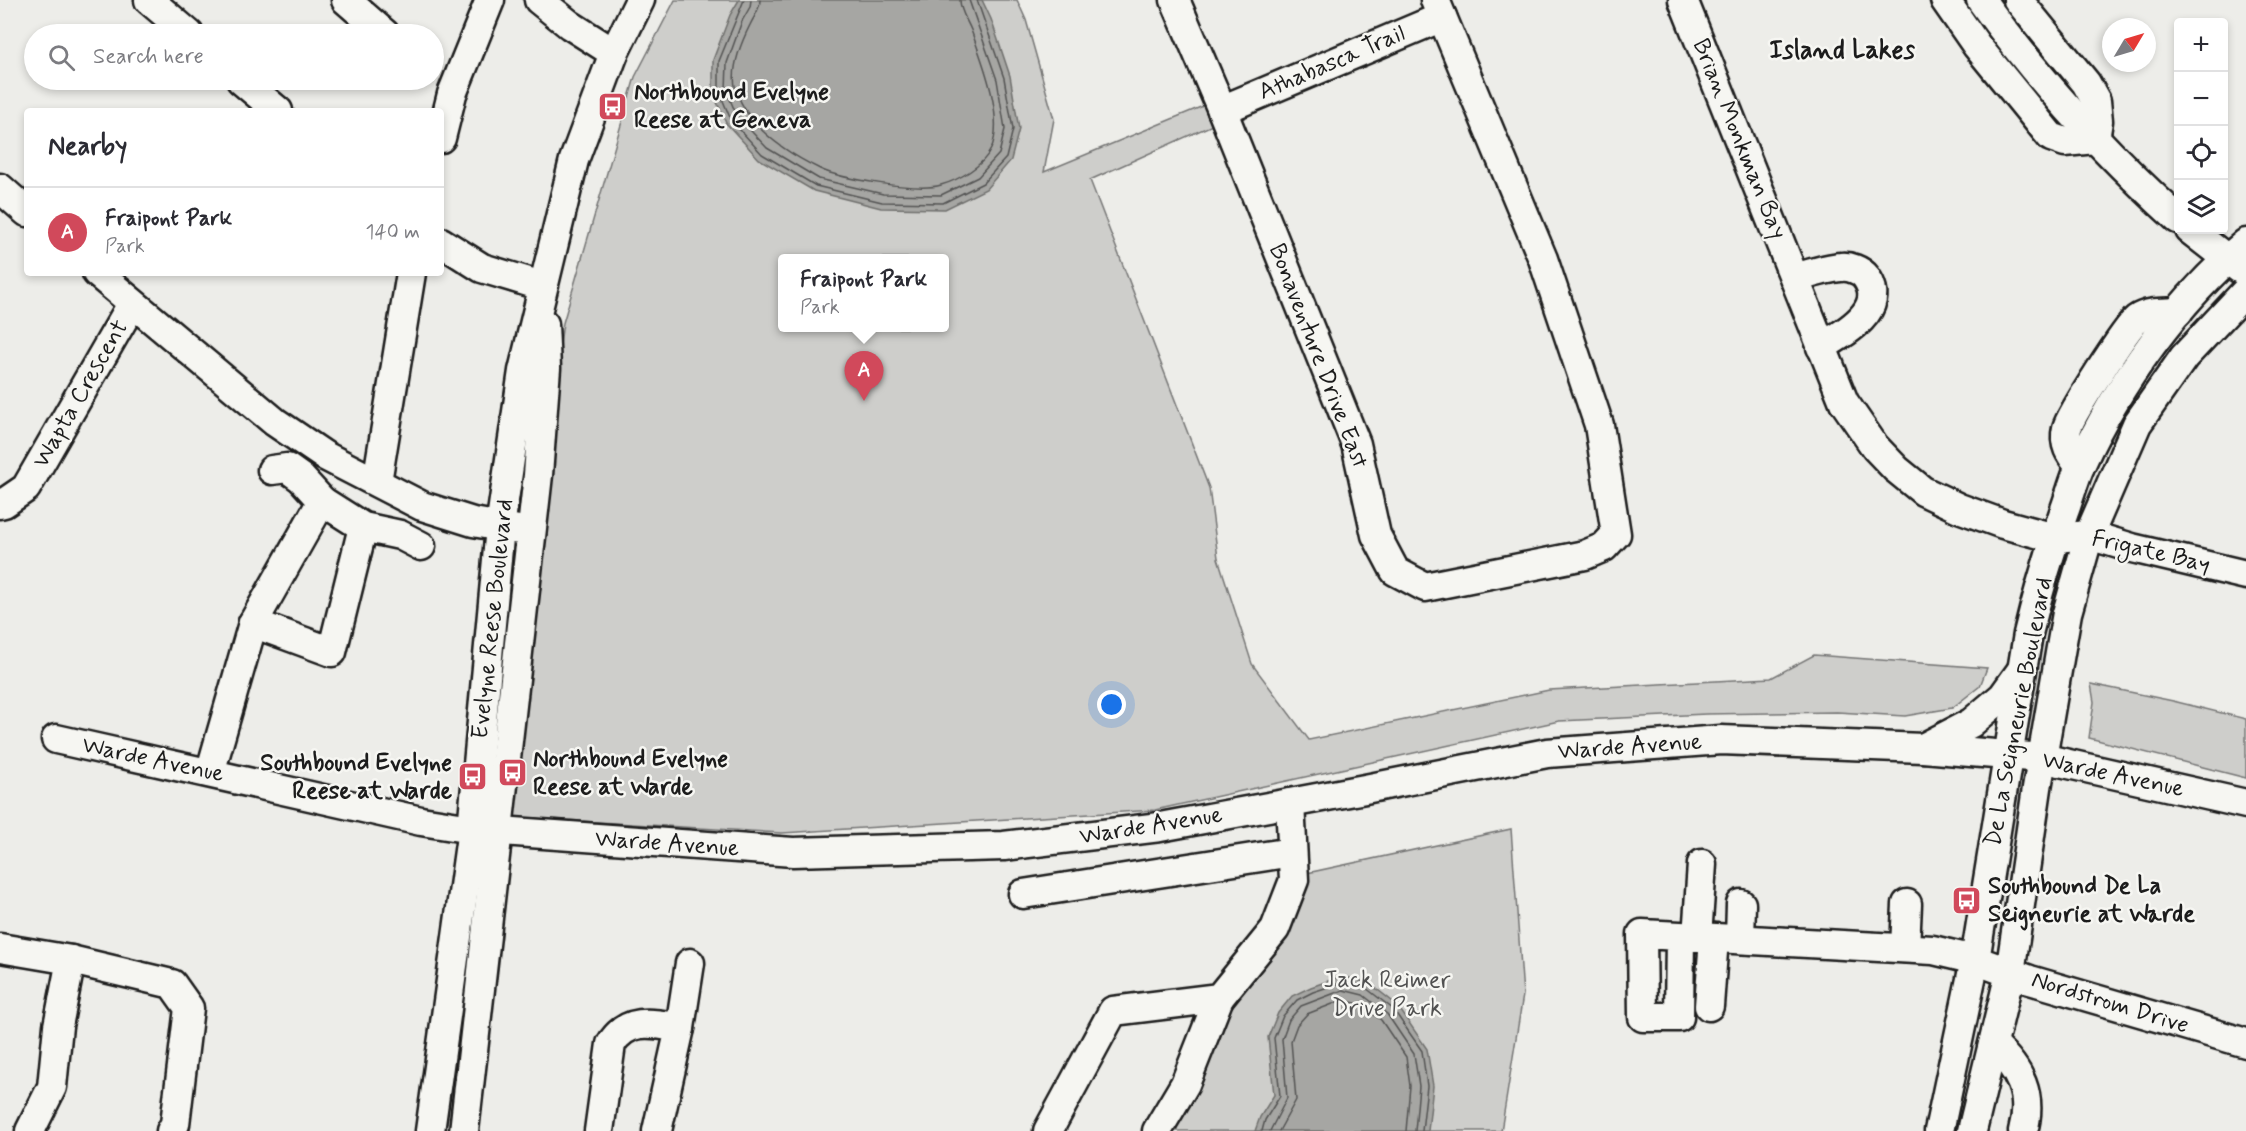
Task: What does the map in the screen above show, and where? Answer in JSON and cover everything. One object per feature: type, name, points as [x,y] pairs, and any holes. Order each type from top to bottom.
[{"type":"street","points":[[148,0],[177,24]]},
{"type":"street","points":[[346,0],[374,24]]},
{"type":"street","points":[[444,84],[490,0]]},
{"type":"street","points":[[539,0],[570,25],[614,53]]},
{"type":"street","name":"Evelyne Reese Boulevard","points":[[464,1131],[474,1055],[500,527],[523,371],[574,160],[614,53],[640,0]]},
{"type":"street","name":"Bonaventure Drive East","points":[[1175,0],[1222,110],[1356,444],[1376,535],[1395,571],[1425,587],[1586,555],[1604,547],[1616,534],[1599,425],[1543,259],[1439,9]]},
{"type":"street","name":"Brian Monkman Bay","points":[[1683,0],[1821,347],[1844,402],[1857,424],[1896,469],[1923,491],[1959,508],[2003,524],[2055,538]]},
{"type":"street","points":[[1945,0],[1977,46],[2051,137],[2065,142],[2095,139]]},
{"type":"street","points":[[1981,0],[2029,64],[2095,139],[2174,215]]},
{"type":"street","points":[[2018,0],[2086,83],[2096,101],[2098,121],[2095,139]]},
{"type":"street","name":"Athabasca Trail","points":[[1222,110],[1439,9]]},
{"type":"street","points":[[253,90],[274,108]]},
{"type":"street","points":[[442,108],[443,90]]},
{"type":"street","points":[[0,188],[24,209]]},
{"type":"street","points":[[2197,234],[2240,259]]},
{"type":"street","points":[[444,244],[482,268],[542,286]]},
{"type":"street","name":"De La Seigneurie Boulevard","points":[[1940,1131],[1975,960],[2028,634],[2041,581],[2055,538],[2080,466],[2105,416],[2137,366],[2178,312],[2240,259]]},
{"type":"street","points":[[1795,278],[1842,266],[1857,270],[1865,276],[1870,287],[1872,299],[1866,313],[1854,326],[1821,347]]},
{"type":"street","points":[[100,276],[275,422],[325,456],[422,506],[474,522],[531,532]]},
{"type":"street","points":[[377,482],[411,276]]},
{"type":"street","name":"Evelyne Reese Boulevard","points":[[430,1131],[484,830],[531,532],[546,368],[542,286]]},
{"type":"street","name":"De La Seigneurie Boulevard","points":[[1972,1131],[2010,973],[2042,758],[2067,613],[2089,535],[2137,424],[2184,357],[2246,291]]},
{"type":"street","name":"Wapta Crescent","points":[[0,504],[26,488],[132,304]]},
{"type":"street","points":[[272,470],[287,468],[301,478],[322,501],[363,527],[400,534],[421,546]]},
{"type":"street","points":[[210,773],[253,623],[322,501]]},
{"type":"street","points":[[253,623],[332,652],[363,527]]},
{"type":"street","name":"Frigate Bay","points":[[2055,538],[2089,535],[2132,548],[2246,574]]},
{"type":"street","points":[[1923,748],[1971,723],[2003,696],[2022,669]]},
{"type":"street","name":"Warde Avenue","points":[[56,739],[421,821],[484,830],[793,852],[1004,846],[1160,827],[1547,753],[1721,740],[1923,748],[2042,758],[2246,804]]},
{"type":"street","points":[[1157,1131],[1185,1084],[1219,998],[1275,929],[1294,880],[1290,803]]},
{"type":"street","points":[[1023,894],[1292,852]]},
{"type":"street","points":[[1702,864],[1708,938],[1709,1006]]},
{"type":"street","points":[[1708,938],[1741,904]]},
{"type":"street","points":[[1905,948],[1907,904]]},
{"type":"street","name":"Nordstrom Drive","points":[[1708,938],[1933,950],[1975,960],[2010,973],[2246,1043]]},
{"type":"street","points":[[0,948],[71,960],[172,984],[189,1008],[180,1129]]},
{"type":"street","points":[[30,1131],[52,1087],[58,1026],[71,960]]},
{"type":"street","points":[[657,1131],[680,1029],[690,963]]},
{"type":"street","points":[[1048,1131],[1113,1011],[1219,998]]},
{"type":"street","points":[[599,1131],[611,1044],[618,1033],[631,1025],[658,1024],[680,1029]]},
{"type":"street","points":[[1993,1045],[2015,1067],[2025,1088],[2026,1120],[2023,1131]]},
{"type":"green space","points":[[675,0],[1017,0],[1026,20],[1054,119],[1044,172],[1208,104],[1217,123],[1090,180],[1209,488],[1218,558],[1252,664],[1309,740],[1549,690],[1771,678],[1814,655],[1987,668],[1980,686],[1952,708],[1905,716],[1837,712],[1706,714],[1559,721],[1155,810],[782,833],[495,816],[563,323],[635,77]]},
{"type":"green space","points":[[2091,684],[2246,719],[2246,778],[2089,738],[2094,702]]},
{"type":"green space","name":"Jack Reimer Drive Park","points":[[1511,829],[1523,995],[1501,1131],[1169,1131],[1298,875]]},
{"type":"water","points":[[739,0],[982,0],[991,19],[1010,76],[1019,129],[1011,160],[986,189],[945,209],[881,208],[814,191],[759,159],[726,123],[713,93],[713,60],[730,15]]},
{"type":"water","points":[[1342,976],[1369,983],[1397,1005],[1427,1049],[1433,1086],[1428,1131],[1255,1131],[1260,1117],[1274,1095],[1268,1037],[1278,1013],[1292,996]]},
{"type":"place","name":"Northbound Evelyne Reese at Geneva","points":[[613,106]]},
{"type":"place","name":"Fraipont Park","points":[[864,401]]},
{"type":"place","name":"Northbound Evelyne Reese at Warde","points":[[512,773]]},
{"type":"place","name":"Southbound Evelyne Reese at Warde","points":[[473,777]]},
{"type":"place","name":"Southbound De La Seigneurie at Warde","points":[[1967,900]]},
{"type":"district","name":"Island Lakes","points":[[1842,51]]}]
